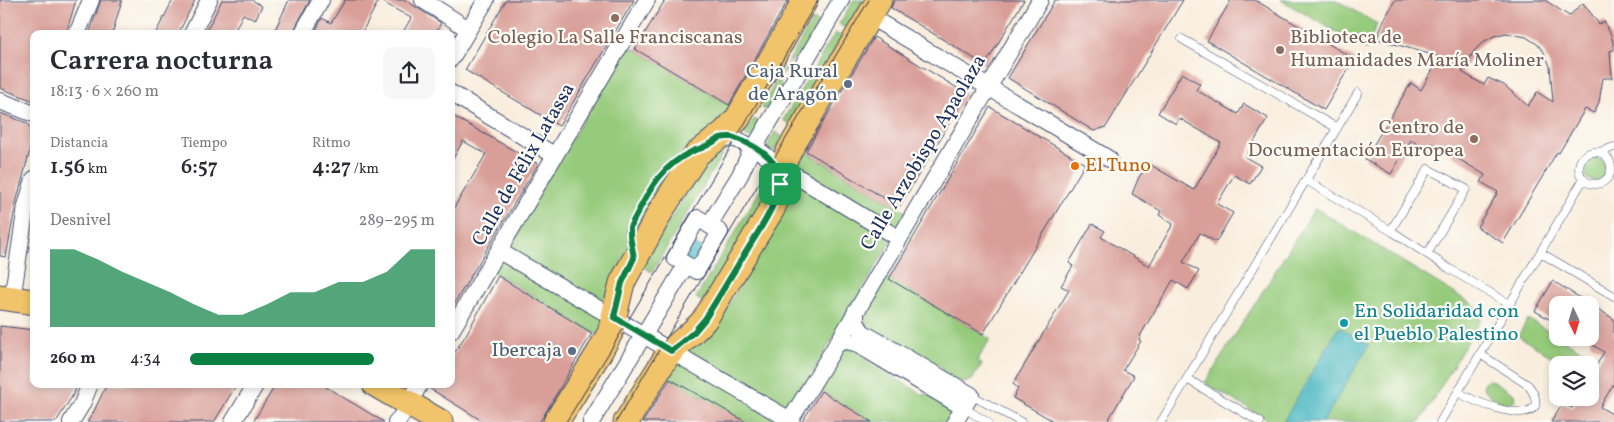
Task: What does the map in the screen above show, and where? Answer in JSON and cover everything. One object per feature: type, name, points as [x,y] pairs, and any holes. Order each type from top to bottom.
[{"type":"main road","points":[[556,422],[610,333],[622,283],[662,209],[697,154],[738,118],[805,0]]},
{"type":"main road","points":[[626,422],[671,351],[694,332],[705,319],[772,209],[778,195],[781,176],[790,149],[874,8]]},
{"type":"main road","points":[[382,388],[440,422]]},
{"type":"street","points":[[79,30],[91,0]]},
{"type":"street","points":[[194,30],[209,0]]},
{"type":"street","points":[[304,30],[322,0]]},
{"type":"street","points":[[423,0],[468,29]]},
{"type":"street","points":[[455,52],[486,0]]},
{"type":"street","name":"Calle de Félix Latassa","points":[[455,324],[647,0]]},
{"type":"street","points":[[709,225],[841,0]]},
{"type":"street","name":"Calle Arzobispo Apaolaza","points":[[790,421],[1040,0]]},
{"type":"street","points":[[874,8],[988,87],[1109,159]]},
{"type":"street","points":[[455,95],[554,156]]},
{"type":"street","points":[[0,101],[30,112]]},
{"type":"street","points":[[712,142],[736,139],[754,147],[769,157],[781,176],[898,238]]},
{"type":"street","points":[[11,301],[26,206],[30,192]]},
{"type":"street","points":[[698,218],[709,225],[720,232],[697,271],[675,258],[698,218]]},
{"type":"street","points":[[499,251],[614,317],[639,341],[671,351],[790,421]]},
{"type":"street","points":[[591,422],[686,264]]},
{"type":"street","points":[[856,310],[856,322],[862,332],[968,401]]},
{"type":"street","points":[[837,343],[847,341],[855,343],[968,401]]},
{"type":"street","points":[[72,422],[88,388]]},
{"type":"street","points":[[233,422],[254,388]]},
{"type":"street","points":[[955,422],[968,401]]},
{"type":"lane","points":[[1182,39],[1337,128]]},
{"type":"lane","points":[[1161,422],[1358,93]]},
{"type":"lane","points":[[1600,152],[1611,160],[1611,172],[1606,180],[1596,184],[1587,183],[1578,169],[1583,156],[1614,147]]},
{"type":"lane","points":[[1391,230],[1428,169],[1466,189],[1427,254]]},
{"type":"lane","points":[[1306,180],[1510,304]]},
{"type":"lane","points":[[1440,422],[1584,180]]},
{"type":"lane","points":[[1541,253],[1614,296]]},
{"type":"lane","points":[[1480,354],[1533,390],[1535,398],[1533,410],[1529,416],[1521,421]]},
{"type":"lane","points":[[1187,379],[1260,422]]},
{"type":"lane","points":[[1458,392],[1504,418]]},
{"type":"lane","points":[[968,401],[987,422]]},
{"type":"lane","points":[[968,401],[1021,422]]},
{"type":"green space","points":[[854,0],[864,0],[847,29],[839,24]]},
{"type":"green space","points":[[1281,0],[1336,0],[1377,24],[1366,49]]},
{"type":"green space","points":[[813,20],[820,24],[800,57],[789,62],[786,71],[780,75]]},
{"type":"green space","points":[[835,33],[842,37],[790,124],[783,120]]},
{"type":"green space","points":[[628,45],[739,111],[664,181],[633,232],[636,250],[602,338],[492,271]]},
{"type":"green space","points":[[780,75],[779,82],[782,86],[768,111],[761,107]]},
{"type":"green space","points":[[754,119],[761,123],[751,139],[744,135]]},
{"type":"green space","points":[[775,132],[783,137],[773,152],[766,148]]},
{"type":"green space","points":[[728,145],[652,272],[642,266],[704,164]]},
{"type":"green space","points":[[796,146],[908,213],[783,422],[746,422],[662,374],[715,327],[720,320],[780,217]]},
{"type":"green space","points":[[1595,157],[1604,160],[1607,169],[1604,178],[1595,181],[1586,178],[1583,169],[1586,160]]},
{"type":"green space","points":[[772,170],[771,188],[706,304],[696,298]]},
{"type":"green space","points":[[1315,208],[1485,312],[1420,422],[1271,422],[1205,383]]},
{"type":"green space","points":[[885,276],[990,339],[977,361],[982,364],[972,380],[964,383],[944,375],[941,367],[884,333],[876,334],[866,328],[863,315]]},
{"type":"green space","points":[[1528,319],[1549,331],[1549,346],[1574,346],[1591,356],[1550,356],[1518,336]]},
{"type":"green space","points":[[850,348],[863,353],[865,360],[923,395],[931,394],[943,402],[949,412],[947,422],[872,422],[816,388],[838,353]]},
{"type":"green space","points":[[1488,380],[1514,394],[1515,399],[1510,405],[1495,399],[1483,388],[1484,382]]},
{"type":"water","points":[[690,241],[705,250],[696,265],[681,256]]},
{"type":"water","points":[[1339,327],[1369,345],[1323,422],[1288,422],[1284,420]]},
{"type":"building","points":[[0,0],[76,0],[67,30],[30,30],[30,99],[0,88]]},
{"type":"building","points":[[101,0],[122,0],[113,30],[90,30]]},
{"type":"building","points":[[173,0],[195,0],[180,30],[157,30]]},
{"type":"building","points":[[222,0],[252,0],[262,6],[255,20],[243,14],[235,30],[207,30]]},
{"type":"building","points":[[289,0],[310,0],[294,30],[275,30]]},
{"type":"building","points":[[345,0],[379,0],[363,30],[316,30],[322,18],[331,23]]},
{"type":"building","points":[[379,0],[405,0],[441,23],[437,30],[404,30],[411,18]]},
{"type":"building","points":[[506,0],[634,0],[559,126],[465,70]]},
{"type":"building","points":[[665,0],[788,0],[729,105],[635,49]]},
{"type":"building","points":[[894,0],[1024,0],[985,65],[891,8]]},
{"type":"building","points":[[1055,0],[1183,0],[1106,127],[1094,131],[1008,78]]},
{"type":"building","name":"Biblioteca de Humanidades María Moliner","points":[[1231,0],[1255,0],[1354,59],[1324,110],[1207,41]]},
{"type":"building","points":[[1395,0],[1545,0],[1569,16],[1583,3],[1599,24],[1604,21],[1611,35],[1614,47],[1614,50],[1610,51],[1612,78],[1603,78],[1599,102],[1594,113],[1585,109],[1503,243],[1477,227],[1498,192],[1481,182],[1485,175],[1432,143],[1428,150],[1411,140],[1391,174],[1365,159],[1411,83],[1421,90],[1440,57],[1377,39],[1384,20]],"holes":[[[1506,33],[1526,37],[1537,44],[1544,52],[1550,66],[1553,102],[1537,92],[1528,106],[1504,85],[1488,78],[1484,85],[1462,72],[1474,51],[1483,42],[1494,36]]]},
{"type":"building","points":[[874,37],[967,94],[899,207],[806,151]]},
{"type":"building","points":[[1182,73],[1200,84],[1196,90],[1238,114],[1244,104],[1268,118],[1245,157],[1261,166],[1250,184],[1234,175],[1217,204],[1233,213],[1216,242],[1200,233],[1183,262],[1199,271],[1188,289],[1173,280],[1140,336],[1139,340],[1141,341],[1123,370],[1134,376],[1107,422],[1055,422],[1013,398],[1018,388],[1013,384],[1069,290],[1061,286],[1073,266],[1069,263],[1092,224],[1105,231],[1101,237],[1149,266],[1173,224],[1159,215],[1161,211],[1132,194],[1139,177],[1149,164],[1194,190],[1221,143],[1179,118],[1176,124],[1158,113]]},
{"type":"building","points":[[990,107],[1085,164],[983,334],[889,279]]},
{"type":"building","points":[[0,113],[27,123],[30,128],[30,150],[16,203],[6,257],[0,256]]},
{"type":"building","points":[[455,117],[538,164],[455,302],[455,206],[486,154],[463,141],[455,155]]},
{"type":"building","points":[[498,276],[592,333],[540,422],[484,422],[429,388],[455,388],[455,352]]},
{"type":"building","points":[[1553,281],[1577,296],[1549,296],[1549,319],[1535,311]]},
{"type":"building","points":[[1599,310],[1614,319],[1614,383],[1600,407],[1614,415],[1614,422],[1551,422],[1561,406],[1572,408],[1573,406],[1599,406],[1599,361],[1604,352],[1595,346],[1599,346]]},
{"type":"building","points":[[0,326],[30,330],[30,388],[76,388],[56,422],[0,422]]},
{"type":"building","points":[[670,379],[713,403],[746,422],[643,422]]},
{"type":"building","points":[[105,388],[235,388],[214,422],[87,422]]},
{"type":"building","points":[[274,388],[328,388],[384,422],[253,422]]},
{"type":"building","points":[[821,391],[872,422],[802,422]]},
{"type":"tram line","points":[[566,422],[818,0]]},
{"type":"tram line","points":[[616,422],[869,0]]},
{"type":"place","name":"Colegio La Salle Franciscanas","points":[[615,18]]},
{"type":"place","name":"Biblioteca de Humanidades María Moliner","points":[[1280,50]]},
{"type":"place","name":"Caja Rural de Aragón","points":[[848,84]]},
{"type":"place","name":"Centro de Documentación Europea","points":[[1474,139]]},
{"type":"place","name":"El Tuno","points":[[1075,166]]},
{"type":"place","name":"En Solidaridad con el Pueblo Palestino","points":[[1344,323]]},
{"type":"place","name":"Ibercaja","points":[[572,351]]},
{"type":"route","points":[[732,137],[754,147],[769,157],[777,170],[780,184],[778,195],[769,214],[705,319],[689,337],[671,351],[614,317],[622,283],[634,258],[629,231],[630,227],[657,180],[669,166],[684,155],[704,147],[719,138],[732,137]]}]
